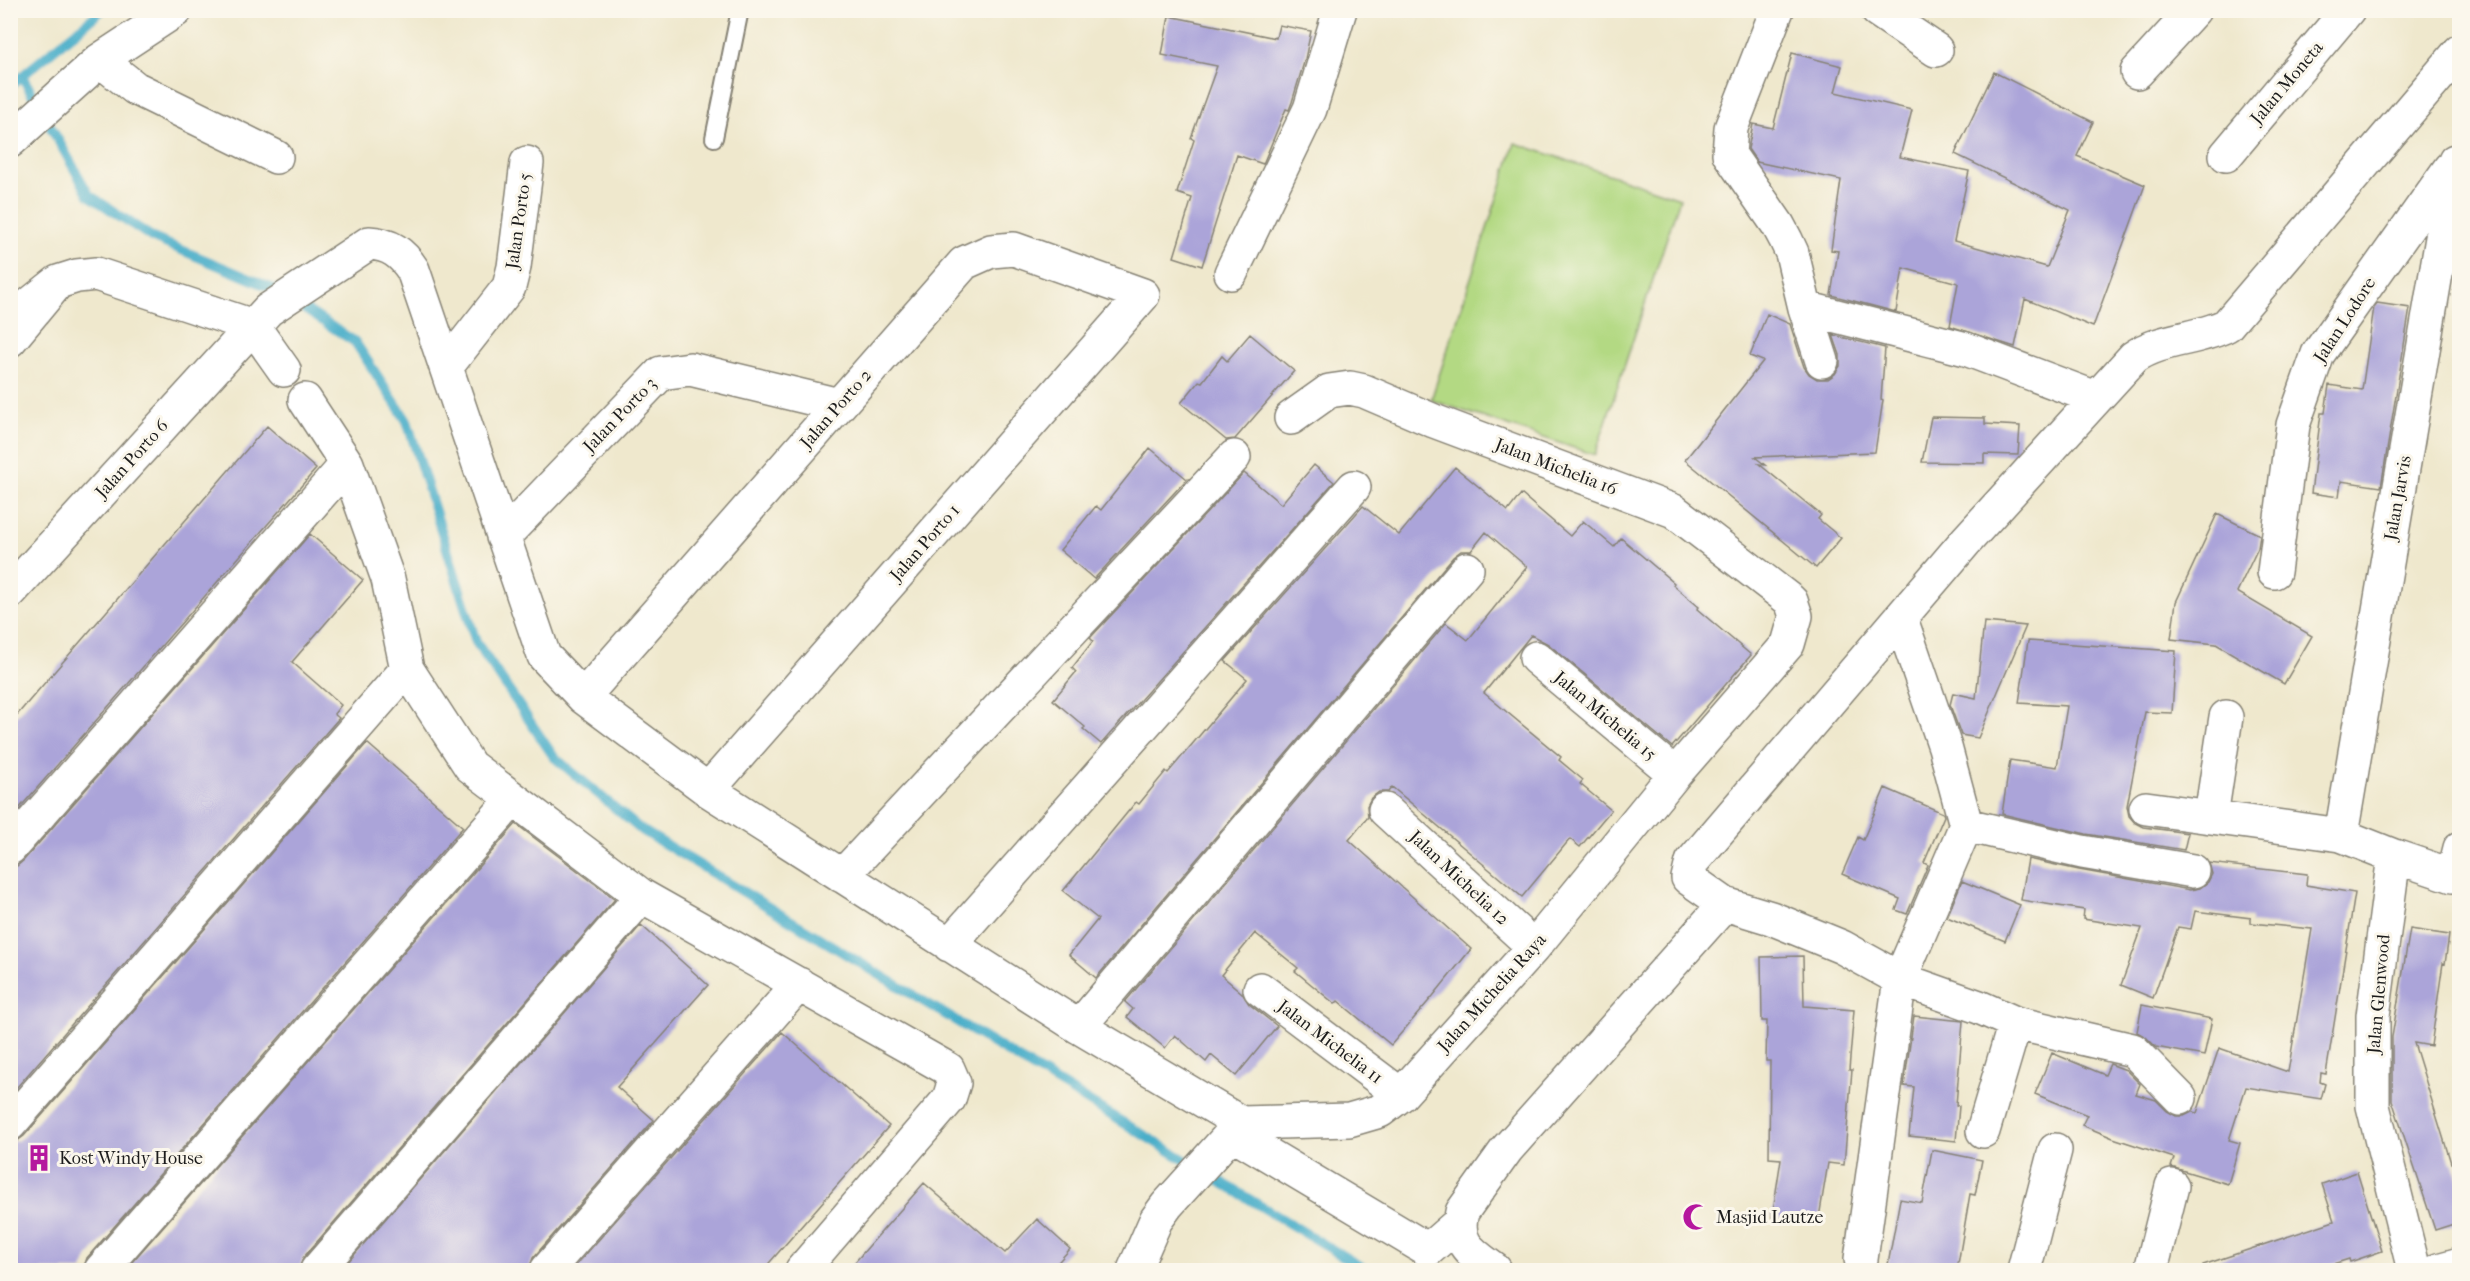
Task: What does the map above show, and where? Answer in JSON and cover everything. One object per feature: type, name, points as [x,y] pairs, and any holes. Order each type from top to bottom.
[{"type":"street","points":[[10,141],[100,60],[176,10]]},
{"type":"street","points":[[1231,273],[1310,109],[1340,10]]},
{"type":"street","points":[[1777,10],[1731,128],[1729,154],[1778,225],[1792,253],[1804,308],[1822,361]]},
{"type":"street","points":[[1876,10],[1936,50]]},
{"type":"street","points":[[2137,72],[2194,10]]},
{"type":"street","name":"Jalan Moneta","points":[[2226,155],[2348,10]]},
{"type":"street","points":[[2180,1098],[2133,1050],[2015,1023],[1979,1007],[1900,979],[1842,947],[1771,918],[1725,904],[1688,878],[1692,862],[1966,541],[2096,398],[2140,352],[2210,333],[2227,325],[2460,51]]},
{"type":"street","points":[[100,60],[135,88],[276,157]]},
{"type":"street","name":"Jalan Lodore","points":[[2274,572],[2293,425],[2318,354],[2457,158]]},
{"type":"street","name":"Jalan Jarvis","points":[[2342,835],[2457,158]]},
{"type":"street","name":"Jalan Porto 5","points":[[447,366],[509,287],[514,267],[527,163]]},
{"type":"street","name":"Jalan Porto 6","points":[[10,592],[260,318],[369,243],[386,244],[406,258],[413,270],[544,656],[583,697],[708,790],[1079,1028],[1232,1133],[1428,1250],[1459,1223]]},
{"type":"street","name":"Jalan Porto 2","points":[[583,697],[964,263],[991,250],[1014,249],[1143,296]]},
{"type":"street","points":[[10,320],[58,282],[77,276],[96,274],[260,318],[284,370]]},
{"type":"street","points":[[10,340],[58,282]]},
{"type":"street","name":"Jalan Porto 1","points":[[708,790],[1143,296]]},
{"type":"street","points":[[1804,308],[1966,349],[2096,398]]},
{"type":"street","name":"Jalan Porto 3","points":[[503,537],[661,373],[690,369],[839,405]]},
{"type":"street","name":"Jalan Michelia 16","points":[[1291,418],[1329,391],[1350,388],[1364,391],[1434,421],[1674,511],[1791,601],[1797,616]]},
{"type":"street","points":[[305,400],[347,464],[388,579],[407,669],[470,766],[642,896],[948,1069],[954,1083],[950,1099],[802,1270]]},
{"type":"street","points":[[842,876],[1234,457]]},
{"type":"street","points":[[10,848],[347,464]]},
{"type":"street","points":[[949,945],[1354,487]]},
{"type":"street","points":[[1079,1028],[1467,568]]},
{"type":"street","name":"Jalan Michelia Raya","points":[[1232,1133],[1349,1120],[1380,1111],[1401,1095],[1534,947],[1674,774],[1788,644],[1797,616]]},
{"type":"street","points":[[1861,1259],[1900,979],[1966,825],[1945,747],[1901,619]]},
{"type":"street","name":"Jalan Michelia 15","points":[[1536,658],[1674,774]]},
{"type":"street","points":[[10,1125],[407,669]]},
{"type":"street","points":[[2211,816],[2226,717]]},
{"type":"street","points":[[101,1270],[513,799]]},
{"type":"street","points":[[2146,808],[2342,835],[2394,856],[2456,862]]},
{"type":"street","name":"Jalan Michelia 12","points":[[1384,810],[1534,947]]},
{"type":"street","points":[[1966,825],[2082,852],[2193,871]]},
{"type":"street","name":"Jalan Glenwood","points":[[2394,856],[2373,1016],[2373,1106],[2414,1270]]},
{"type":"street","points":[[317,1270],[642,896]]},
{"type":"street","points":[[1495,1270],[1468,1250],[1460,1232],[1459,1223],[1462,1212],[1507,1149],[1725,904]]},
{"type":"street","points":[[547,1270],[799,984]]},
{"type":"street","name":"Jalan Michelia 11","points":[[1260,989],[1401,1095]]},
{"type":"street","points":[[1983,1131],[2015,1023]]},
{"type":"street","points":[[1134,1270],[1156,1220],[1232,1133]]},
{"type":"street","points":[[2024,1270],[2055,1150]]},
{"type":"street","points":[[2151,1270],[2172,1186]]},
{"type":"street","points":[[2438,1270],[2460,1264]]},
{"type":"lane","points":[[714,138],[740,10]]},
{"type":"green space","points":[[1515,143],[1680,198],[1595,455],[1431,400]]},
{"type":"building","points":[[1169,16],[1276,38],[1279,25],[1311,31],[1292,102],[1289,110],[1286,109],[1263,164],[1237,155],[1202,266],[1174,257],[1192,198],[1177,193],[1194,140],[1191,138],[1217,66],[1162,55]]},
{"type":"building","points":[[1792,53],[1842,66],[1835,92],[1912,110],[1900,157],[1969,171],[1954,241],[2047,267],[2070,210],[1955,154],[1994,72],[2093,122],[2077,156],[2145,185],[2093,327],[2025,299],[2015,347],[1950,326],[1958,283],[1903,268],[1896,312],[1831,295],[1838,251],[1831,250],[1841,180],[1757,162],[1748,149],[1753,124],[1773,128]]},
{"type":"building","points":[[2377,303],[2410,308],[2381,487],[2341,481],[2339,497],[2311,493],[2321,413],[2325,413],[2329,385],[2362,390],[2374,307]]},
{"type":"building","points":[[1767,314],[1790,324],[1804,367],[1817,379],[1828,379],[1840,366],[1840,355],[1833,335],[1885,348],[1881,399],[1883,400],[1875,452],[1755,457],[1765,465],[1759,464],[1821,515],[1818,519],[1841,538],[1816,568],[1685,460],[1763,361],[1750,356]]},
{"type":"building","points":[[1250,334],[1294,371],[1235,439],[1226,440],[1181,403],[1199,381],[1202,382],[1222,356],[1227,361]]},
{"type":"building","points":[[1931,417],[1985,418],[1985,424],[2020,426],[2018,455],[1984,454],[1984,463],[1922,462]]},
{"type":"building","points":[[267,426],[316,469],[10,819],[10,723]]},
{"type":"building","points":[[1150,448],[1187,479],[1094,579],[1060,550],[1096,506],[1101,510]]},
{"type":"building","points":[[1314,465],[1334,482],[1101,744],[1053,700],[1076,672],[1072,668],[1093,641],[1090,638],[1244,473],[1281,504]]},
{"type":"building","points":[[1455,467],[1508,511],[1521,494],[1570,536],[1583,521],[1614,547],[1621,538],[1674,583],[1673,585],[1699,607],[1697,609],[1751,655],[1672,747],[1548,644],[1531,635],[1484,693],[1561,757],[1559,760],[1583,780],[1580,784],[1611,810],[1580,847],[1570,839],[1522,897],[1392,787],[1388,792],[1379,792],[1371,798],[1367,806],[1368,817],[1349,840],[1471,949],[1433,996],[1391,1045],[1338,1001],[1335,1004],[1295,971],[1298,968],[1255,933],[1221,975],[1242,993],[1249,1004],[1277,1026],[1236,1076],[1211,1055],[1206,1062],[1175,1035],[1165,1048],[1127,1017],[1133,1009],[1125,1002],[1446,623],[1468,640],[1527,567],[1486,532],[1471,551],[1461,551],[1453,557],[1096,978],[1069,955],[1098,919],[1063,891],[1136,802],[1139,804],[1166,771],[1168,773],[1247,679],[1225,661],[1363,506],[1399,535]]},
{"type":"building","points":[[2217,514],[2260,535],[2258,548],[2237,592],[2312,636],[2284,684],[2216,644],[2171,639],[2176,602]]},
{"type":"building","points":[[310,534],[363,580],[292,662],[341,705],[334,714],[339,718],[10,1095],[10,866],[17,866],[24,860]]},
{"type":"building","points":[[1984,622],[2026,626],[1978,738],[1961,735],[1950,705],[1953,693],[1976,698]]},
{"type":"building","points":[[2028,641],[2176,651],[2172,713],[2145,712],[2127,806],[2129,816],[2143,827],[2188,833],[2184,850],[2086,834],[2002,814],[2010,760],[2057,767],[2067,706],[2019,703]]},
{"type":"building","points":[[367,743],[463,827],[87,1258],[83,1270],[10,1270],[10,1142],[17,1141],[24,1136]]},
{"type":"building","points":[[1885,788],[1943,813],[1944,816],[1924,863],[1928,865],[1907,914],[1896,910],[1900,899],[1842,874],[1858,837],[1863,840]]},
{"type":"building","points":[[516,824],[615,899],[303,1258],[299,1270],[125,1270]]},
{"type":"building","points":[[2028,859],[2190,890],[2200,888],[2208,882],[2212,874],[2209,863],[2307,874],[2306,885],[2355,893],[2326,1074],[2321,1073],[2320,1082],[2325,1084],[2321,1099],[2246,1087],[2229,1140],[2240,1143],[2228,1184],[2171,1167],[2174,1158],[2082,1125],[2087,1115],[2035,1094],[2052,1053],[2105,1075],[2110,1064],[2126,1070],[2140,1084],[2136,1094],[2156,1100],[2176,1116],[2197,1113],[2219,1048],[2288,1072],[2312,929],[2251,923],[2251,918],[2195,911],[2191,929],[2178,927],[2153,998],[2121,985],[2142,928],[2083,919],[2084,910],[2021,900]]},
{"type":"building","points":[[1962,881],[2020,905],[2005,941],[1947,917]]},
{"type":"building","points":[[641,925],[708,985],[617,1087],[654,1120],[533,1258],[529,1270],[341,1270]]},
{"type":"building","points":[[2410,929],[2449,935],[2431,1046],[2414,1043],[2451,1163],[2453,1162],[2460,1183],[2460,1222],[2435,1230],[2392,1100],[2392,1037]]},
{"type":"building","points":[[1803,956],[1804,1006],[1854,1010],[1849,1070],[1852,1070],[1844,1165],[1828,1163],[1818,1224],[1772,1217],[1781,1159],[1769,1158],[1770,1061],[1766,1061],[1767,1021],[1762,1021],[1761,957]]},
{"type":"building","points":[[2142,1005],[2212,1019],[2204,1056],[2156,1047],[2137,1032]]},
{"type":"building","points":[[1914,1016],[1963,1021],[1956,1105],[1959,1106],[1956,1141],[1909,1136],[1914,1087],[1904,1086]]},
{"type":"building","points":[[782,1032],[889,1126],[763,1270],[572,1270]]},
{"type":"building","points":[[1932,1150],[1982,1160],[1975,1195],[1970,1194],[1957,1270],[1887,1270],[1900,1199],[1922,1203]]},
{"type":"building","points":[[2357,1172],[2382,1251],[2350,1262],[2349,1259],[2314,1270],[2204,1270],[2203,1265],[2334,1221],[2322,1184]]},
{"type":"building","points":[[924,1183],[1005,1253],[1037,1219],[1070,1249],[1051,1270],[848,1270]]},
{"type":"waterway","points":[[10,86],[102,10]]},
{"type":"waterway","points":[[22,76],[89,195],[153,238],[274,289],[355,342],[407,421],[476,642],[554,757],[640,829],[1366,1270]]},
{"type":"place","name":"Kost Windy House","points":[[39,1158]]},
{"type":"place","name":"Masjid Lautze","points":[[1696,1217]]}]
